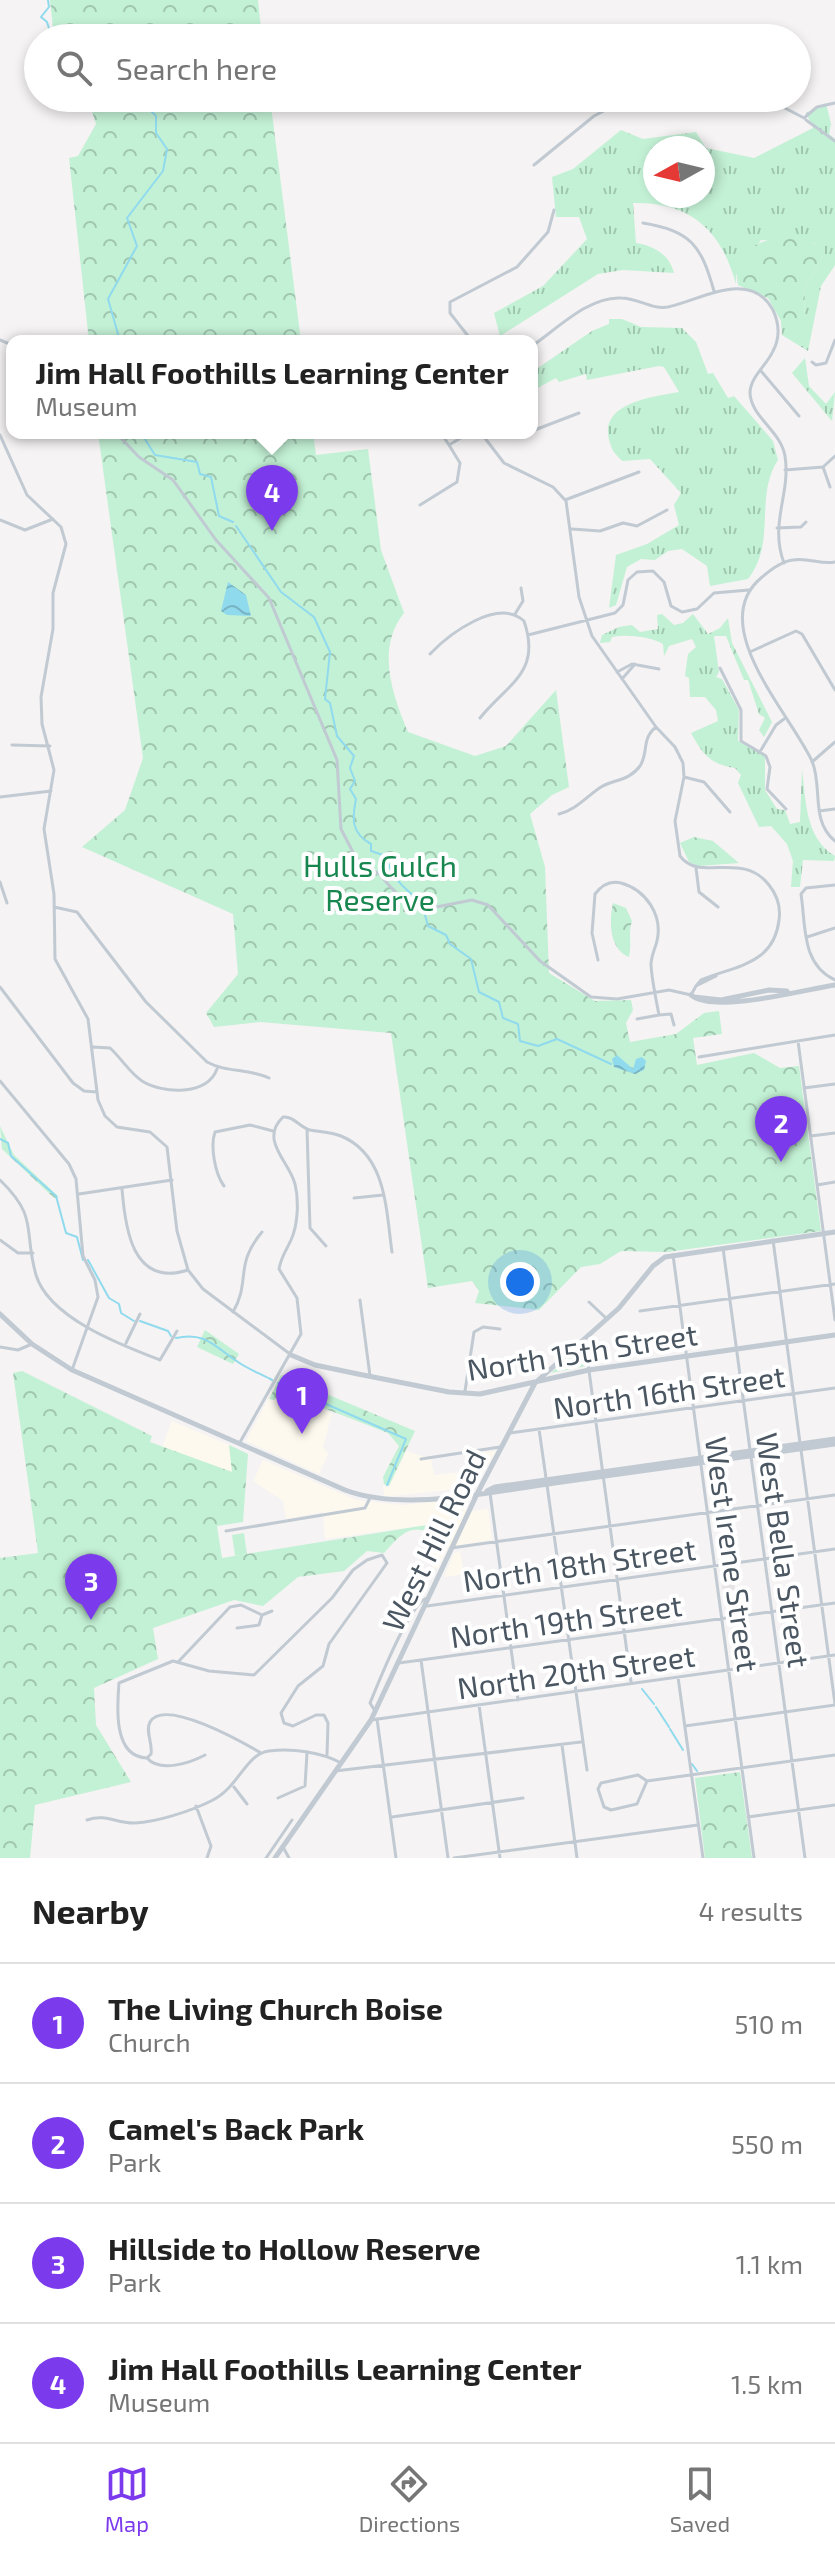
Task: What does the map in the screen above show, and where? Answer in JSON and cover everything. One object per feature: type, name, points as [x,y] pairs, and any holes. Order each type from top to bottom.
[{"type":"street","points":[[804,118],[817,107],[835,103]]},
{"type":"street","points":[[534,165],[602,112]]},
{"type":"street","points":[[792,112],[835,141]]},
{"type":"street","points":[[467,335],[455,322],[449,305],[453,299],[517,267],[548,232],[554,210]]},
{"type":"street","points":[[643,223],[673,230],[688,238],[705,261],[715,292]]},
{"type":"street","points":[[538,342],[600,301],[619,297],[660,308],[715,292],[742,288],[770,305],[777,321],[777,338],[752,383],[752,401],[779,438],[785,470],[777,528],[784,563]]},
{"type":"street","points":[[812,362],[816,365],[826,363],[835,340]]},
{"type":"street","points":[[761,371],[799,416]]},
{"type":"street","points":[[538,428],[579,413]]},
{"type":"street","points":[[0,435],[27,495],[61,527],[66,544],[53,593],[53,629],[41,697],[42,724],[54,770],[44,829],[54,907],[55,959],[88,1019],[100,1108],[111,1122],[125,1129],[150,1132],[162,1140],[170,1155],[177,1231],[188,1270],[203,1289],[291,1355]]},
{"type":"street","points":[[122,439],[139,457],[173,480],[216,540],[269,598],[337,760],[341,829],[356,858],[380,875],[402,900],[415,908],[426,909],[472,900],[488,905],[540,961],[591,997],[617,999],[678,990],[692,996],[721,1000],[769,990],[787,992],[835,983]]},
{"type":"street","points":[[420,505],[451,487],[459,478],[460,463],[445,439]]},
{"type":"street","points":[[449,445],[459,439]]},
{"type":"street","points":[[486,439],[504,463],[553,487],[565,500],[585,620],[617,672],[681,757],[684,777],[676,813],[676,845],[682,860],[696,868],[747,869],[767,882],[778,902],[778,930],[762,955],[750,964],[696,986],[692,996]]},
{"type":"street","points":[[785,470],[823,467],[835,456]]},
{"type":"street","points":[[823,467],[830,487]]},
{"type":"street","points":[[565,500],[639,472]]},
{"type":"street","points":[[572,529],[600,531],[623,523],[637,526],[667,510]]},
{"type":"street","points":[[0,520],[25,530],[53,519]]},
{"type":"street","points":[[777,528],[801,527],[806,522]]},
{"type":"street","points":[[835,562],[797,559],[784,563],[763,576],[749,590],[741,620],[751,652],[785,719],[812,762],[823,827],[835,841]]},
{"type":"street","points":[[528,635],[619,610],[628,580],[643,571],[653,571],[661,577],[667,601],[682,612],[697,609],[714,593],[749,590]]},
{"type":"street","points":[[515,614],[523,601],[521,588]]},
{"type":"street","points":[[430,654],[446,638],[486,614],[515,614],[524,621],[530,652],[518,679],[480,718]]},
{"type":"street","points":[[751,652],[796,631],[802,634],[835,690]]},
{"type":"street","points":[[617,672],[635,664],[659,669]]},
{"type":"street","points":[[720,668],[741,710],[739,738],[744,745],[761,750],[769,762],[767,789],[786,809]]},
{"type":"street","points":[[622,679],[626,669]]},
{"type":"street","points":[[716,677],[722,675]]},
{"type":"street","points":[[761,750],[776,725],[785,719]]},
{"type":"street","points":[[559,814],[571,810],[605,785],[620,781],[635,771],[643,759],[647,736],[656,727]]},
{"type":"street","points":[[812,762],[835,742]]},
{"type":"street","points":[[12,745],[50,746]]},
{"type":"street","points":[[684,777],[704,782],[730,812]]},
{"type":"street","points":[[0,797],[51,791]]},
{"type":"street","points":[[777,808],[780,803]]},
{"type":"street","points":[[819,811],[835,809]]},
{"type":"street","points":[[696,868],[699,892],[718,907]]},
{"type":"street","points":[[0,882],[7,903]]},
{"type":"street","points":[[598,960],[592,933],[595,894],[606,884],[620,883],[642,894],[656,915],[658,934],[651,961],[659,1015]]},
{"type":"street","points":[[835,885],[802,892],[810,960],[835,983]]},
{"type":"street","points":[[54,907],[77,912],[146,1002],[218,1068],[249,1071],[269,1078]]},
{"type":"street","points":[[807,937],[835,928]]},
{"type":"street","points":[[0,987],[73,1083],[84,1091],[98,1092]]},
{"type":"street","points":[[637,1019],[671,1014],[674,1025]]},
{"type":"street","points":[[699,1057],[835,1035]]},
{"type":"street","points":[[798,1041],[823,1233],[833,1284],[835,1320]]},
{"type":"street","points":[[93,1047],[110,1048],[140,1080],[160,1088],[200,1086],[212,1079],[218,1068]]},
{"type":"street","points":[[0,1081],[69,1164],[79,1194],[83,1256],[98,1287],[98,1297],[72,1370]]},
{"type":"street","points":[[804,1088],[835,1084]]},
{"type":"street","points":[[273,1131],[287,1116],[307,1129],[341,1136],[362,1150],[376,1169],[392,1252]]},
{"type":"street","points":[[224,1186],[219,1176],[213,1140],[215,1132],[250,1125],[273,1131]]},
{"type":"street","points":[[307,1129],[310,1228],[326,1246]]},
{"type":"street","points":[[239,1444],[301,1332],[297,1298],[279,1269],[295,1227],[296,1188],[276,1147],[273,1131]]},
{"type":"street","points":[[810,1136],[835,1133]]},
{"type":"street","points":[[0,1180],[26,1211],[36,1275],[63,1313],[162,1360],[177,1331]]},
{"type":"street","points":[[79,1194],[172,1180]]},
{"type":"street","points":[[817,1185],[835,1182]]},
{"type":"street","points":[[122,1189],[128,1236],[139,1257],[160,1272],[188,1270]]},
{"type":"street","points":[[354,1198],[383,1195]]},
{"type":"street","points":[[233,1312],[240,1297],[245,1254],[262,1232]]},
{"type":"street","points":[[673,1255],[835,1232]]},
{"type":"street","points":[[0,1240],[18,1253],[33,1253]]},
{"type":"street","points":[[685,1726],[835,1704],[773,1240]]},
{"type":"street","name":"West Bella Street","points":[[723,1248],[805,1858]]},
{"type":"street","name":"West Hill Road","points":[[275,1858],[374,1720],[375,1711],[451,1548],[535,1383],[607,1319],[656,1263],[673,1255]]},
{"type":"street","name":"West Irene Street","points":[[673,1255],[754,1858]]},
{"type":"street","points":[[640,1311],[833,1284]]},
{"type":"street","points":[[360,1300],[370,1376]]},
{"type":"street","points":[[589,1302],[607,1319]]},
{"type":"street","points":[[0,1314],[32,1344],[72,1370],[370,1498],[411,1501],[488,1492],[835,1442]]},
{"type":"street","points":[[126,1344],[140,1314]]},
{"type":"street","points":[[464,1394],[474,1332],[483,1327],[500,1329]]},
{"type":"street","name":"North 15th Street","points":[[291,1355],[315,1365],[464,1394],[513,1389],[589,1370],[835,1335]]},
{"type":"street","points":[[585,1337],[631,1684]]},
{"type":"street","points":[[0,1347],[18,1350],[32,1344]]},
{"type":"street","name":"North 16th Street","points":[[509,1433],[835,1388]]},
{"type":"street","points":[[513,1389],[519,1391],[524,1401]]},
{"type":"street","points":[[539,1429],[587,1770]]},
{"type":"street","points":[[421,1459],[502,1447]]},
{"type":"street","points":[[489,1472],[495,1487]]},
{"type":"street","points":[[488,1492],[495,1487],[546,1482]]},
{"type":"street","points":[[488,1492],[518,1700]]},
{"type":"street","points":[[458,1495],[465,1496],[472,1505]]},
{"type":"street","points":[[451,1548],[835,1495]]},
{"type":"street","points":[[226,1531],[365,1508],[370,1498]]},
{"type":"street","name":"North 18th Street","points":[[425,1606],[835,1549]]},
{"type":"street","points":[[179,1661],[217,1672],[234,1671],[249,1675],[260,1672],[332,1598],[353,1570],[367,1560],[382,1555],[387,1563],[384,1572],[332,1639],[323,1666],[298,1686],[281,1713],[284,1723],[293,1726],[316,1715],[324,1715],[328,1723],[327,1755]]},
{"type":"street","points":[[375,1711],[370,1703],[397,1640],[418,1603],[428,1598]]},
{"type":"street","name":"North 19th Street","points":[[397,1663],[835,1603]]},
{"type":"street","points":[[205,1755],[193,1761],[163,1766],[133,1754],[121,1736],[119,1683],[125,1677],[142,1675],[179,1661],[230,1607],[241,1605],[262,1615],[272,1611]]},
{"type":"street","points":[[237,1628],[256,1627],[261,1623],[262,1615]]},
{"type":"street","name":"North 20th Street","points":[[374,1720],[835,1655]]},
{"type":"street","points":[[421,1660],[448,1858]]},
{"type":"street","points":[[678,1677],[703,1858]]},
{"type":"street","points":[[479,1705],[500,1858]]},
{"type":"street","points":[[147,1758],[152,1749],[151,1721],[163,1715],[195,1720],[261,1753],[327,1755],[341,1763]]},
{"type":"street","points":[[374,1720],[396,1858]]},
{"type":"street","points":[[335,1771],[583,1742]]},
{"type":"street","points":[[562,1745],[577,1858]]},
{"type":"street","points":[[87,1820],[106,1816],[137,1823],[196,1806],[234,1787],[248,1762],[261,1753]]},
{"type":"street","points":[[278,1798],[302,1790],[307,1753]]},
{"type":"street","points":[[647,1781],[634,1806],[611,1810],[602,1805],[598,1789],[603,1780],[638,1775],[647,1781],[835,1755]]},
{"type":"street","points":[[234,1787],[247,1804]]},
{"type":"street","points":[[390,1817],[523,1798]]},
{"type":"street","points":[[748,1817],[835,1805]]},
{"type":"street","points":[[196,1806],[211,1846],[207,1858]]},
{"type":"street","points":[[266,1858],[292,1820]]},
{"type":"street","points":[[454,1858],[698,1825]]},
{"type":"street","points":[[283,1847],[289,1858]]},
{"type":"shaded area","points":[[273,1390],[332,1413],[323,1447],[328,1454],[319,1474],[246,1441]]},
{"type":"shaded area","points":[[172,1421],[229,1445],[233,1472],[162,1447]]},
{"type":"shaded area","points":[[406,1451],[431,1459],[434,1475],[470,1471],[480,1453],[496,1451],[474,1487],[384,1497],[383,1485],[389,1487]]},
{"type":"shaded area","points":[[263,1460],[356,1500],[402,1505],[465,1499],[468,1503],[466,1512],[488,1509],[492,1540],[448,1547],[438,1569],[432,1567],[432,1544],[422,1530],[427,1532],[426,1525],[325,1539],[323,1512],[286,1519],[283,1501],[253,1481]]},
{"type":"shaded area","points":[[460,1551],[464,1574],[444,1577],[454,1553]]},
{"type":"shaded area","points":[[732,1570],[735,1590],[723,1592],[720,1571]]},
{"type":"green space","points":[[50,0],[258,0],[261,24],[53,24]]},
{"type":"green space","points":[[826,103],[831,124],[829,134],[835,139],[835,265],[821,286],[808,351],[782,335],[781,321],[804,318],[805,287],[824,254],[816,243],[761,240],[736,275],[736,284],[722,248],[712,234],[687,214],[671,208],[715,208],[715,150],[754,158],[813,128],[806,113]]},
{"type":"green space","points":[[92,112],[272,112],[300,335],[88,335],[69,158],[78,156],[96,124]]},
{"type":"green space","points":[[621,130],[643,139],[643,204],[633,203],[636,243],[660,252],[674,273],[623,270],[598,274],[500,335],[494,313],[543,286],[587,239],[579,217],[556,217],[552,177],[573,169]]},
{"type":"green space","points":[[696,132],[698,136],[666,136]]},
{"type":"green space","points":[[794,229],[797,239],[822,245],[824,254],[805,287],[804,318],[799,327],[781,321],[768,298],[738,285],[737,271],[739,260],[753,246]]},
{"type":"green space","points":[[609,319],[622,319],[641,327],[682,328],[696,342],[708,374],[713,373],[728,398],[734,396],[773,441],[778,460],[767,489],[762,550],[748,579],[710,586],[707,566],[682,549],[668,551],[655,560],[641,559],[627,567],[616,605],[609,608],[616,555],[647,544],[679,525],[674,505],[681,493],[650,459],[622,461],[614,453],[608,432],[611,420],[628,405],[679,392],[664,367],[587,380],[586,374],[559,382],[556,378],[538,388],[538,368],[592,331],[609,324]]},
{"type":"green space","points":[[805,358],[809,386],[826,404],[835,392],[832,421],[792,373]]},
{"type":"green space","name":"Hulls Gulch Reserve","points":[[99,439],[314,439],[316,455],[368,449],[381,550],[404,613],[395,627],[389,656],[392,687],[408,732],[475,756],[506,746],[556,690],[569,787],[552,795],[530,814],[545,867],[549,973],[595,1001],[631,1000],[633,1010],[626,1023],[630,1042],[676,1034],[704,1013],[719,1011],[722,1034],[693,1038],[697,1065],[754,1053],[780,1068],[799,1066],[821,1231],[667,1252],[621,1251],[600,1264],[581,1267],[539,1310],[475,1303],[479,1291],[472,1281],[428,1288],[391,1033],[260,1022],[214,1027],[206,1013],[238,974],[233,914],[82,847],[125,810],[143,758]]},
{"type":"green space","points":[[662,614],[674,625],[683,623],[693,614],[708,634],[720,628],[728,618],[732,643],[772,722],[764,737],[759,730],[765,718],[759,714],[748,680],[744,680],[726,636],[714,636],[719,672],[716,677],[722,679],[739,710],[738,741],[765,756],[765,790],[777,809],[785,810],[790,824],[800,822],[802,769],[812,829],[825,848],[835,856],[834,861],[803,860],[800,887],[791,887],[793,861],[787,844],[771,826],[759,827],[738,783],[741,775],[735,768],[708,757],[691,733],[718,721],[716,710],[705,697],[690,697],[689,678],[685,676],[688,654],[696,647],[692,639],[669,646],[664,656],[663,644],[645,637],[617,636],[612,637],[610,642],[600,643],[602,635],[619,627],[632,625],[640,632],[658,629],[657,615]]},
{"type":"green space","points":[[694,837],[713,841],[739,863],[698,866],[689,862],[680,843]]},
{"type":"green space","points":[[613,903],[626,908],[632,921],[629,957],[614,941],[611,926]]},
{"type":"green space","points":[[0,1126],[14,1155],[59,1197],[54,1198],[2,1149]]},
{"type":"green space","points":[[205,1330],[239,1354],[233,1364],[197,1347]]},
{"type":"green space","points":[[583,1346],[586,1366],[551,1373],[580,1347]]},
{"type":"green space","points":[[22,1371],[152,1436],[150,1442],[232,1472],[229,1445],[248,1454],[243,1522],[217,1526],[222,1558],[427,1525],[428,1532],[408,1531],[384,1553],[367,1551],[344,1571],[298,1577],[263,1606],[234,1600],[153,1628],[158,1659],[94,1688],[96,1725],[131,1782],[35,1805],[30,1858],[0,1858],[0,1558],[38,1553],[13,1373]]},
{"type":"green space","points":[[281,1375],[415,1431],[389,1486],[384,1484],[383,1477],[399,1446],[388,1433],[295,1397],[280,1394],[274,1400],[269,1399]]},
{"type":"green space","points":[[244,1533],[247,1554],[235,1556],[232,1535]]},
{"type":"green space","points":[[740,1772],[752,1858],[705,1858],[695,1778]]},
{"type":"water","points":[[228,582],[246,595],[251,616],[227,615],[221,611]]},
{"type":"water","points":[[617,1055],[633,1069],[636,1059],[642,1057],[646,1061],[644,1070],[635,1074],[614,1067],[612,1059]]},
{"type":"waterway","points":[[48,0],[49,7],[41,17],[48,24]]},
{"type":"waterway","points":[[118,335],[108,299],[137,246],[127,218],[163,171],[167,149],[156,133],[156,116],[152,112]]},
{"type":"waterway","points":[[145,439],[155,455],[197,462],[200,474],[211,477],[219,516],[233,522]]},
{"type":"waterway","points":[[236,526],[281,592],[314,617],[330,652],[325,699],[330,703],[337,736],[354,756],[350,768],[355,781],[350,789],[356,799],[356,830],[371,844],[371,851],[386,856],[395,877],[422,903]]},
{"type":"waterway","points":[[425,915],[428,926],[446,935],[450,944],[471,959],[479,992],[499,1002],[503,1018],[518,1024],[520,1041],[538,1046],[557,1039],[611,1064]]},
{"type":"waterway","points":[[0,1139],[8,1143],[11,1156],[56,1196],[66,1233],[77,1237],[83,1260]]},
{"type":"waterway","points":[[88,1260],[109,1298],[119,1304],[121,1313],[134,1321]]},
{"type":"waterway","points":[[140,1321],[168,1331],[171,1336]]},
{"type":"waterway","points":[[176,1338],[203,1339],[242,1365],[272,1380]]},
{"type":"waterway","points":[[278,1383],[406,1439],[387,1485]]},
{"type":"waterway","points":[[568,1616],[577,1626]]},
{"type":"waterway","points":[[642,1689],[654,1704]]},
{"type":"waterway","points":[[656,1707],[669,1727]]},
{"type":"waterway","points":[[670,1729],[683,1750]]},
{"type":"waterway","points":[[692,1764],[697,1771]]},
{"type":"place","name":"Jim Hall Foothills Learning Center","points":[[272,531]]},
{"type":"place","name":"Camel's Back Park","points":[[781,1162]]},
{"type":"place","name":"The Living Church Boise","points":[[302,1434]]},
{"type":"place","name":"Hillside to Hollow Reserve","points":[[91,1620]]}]
